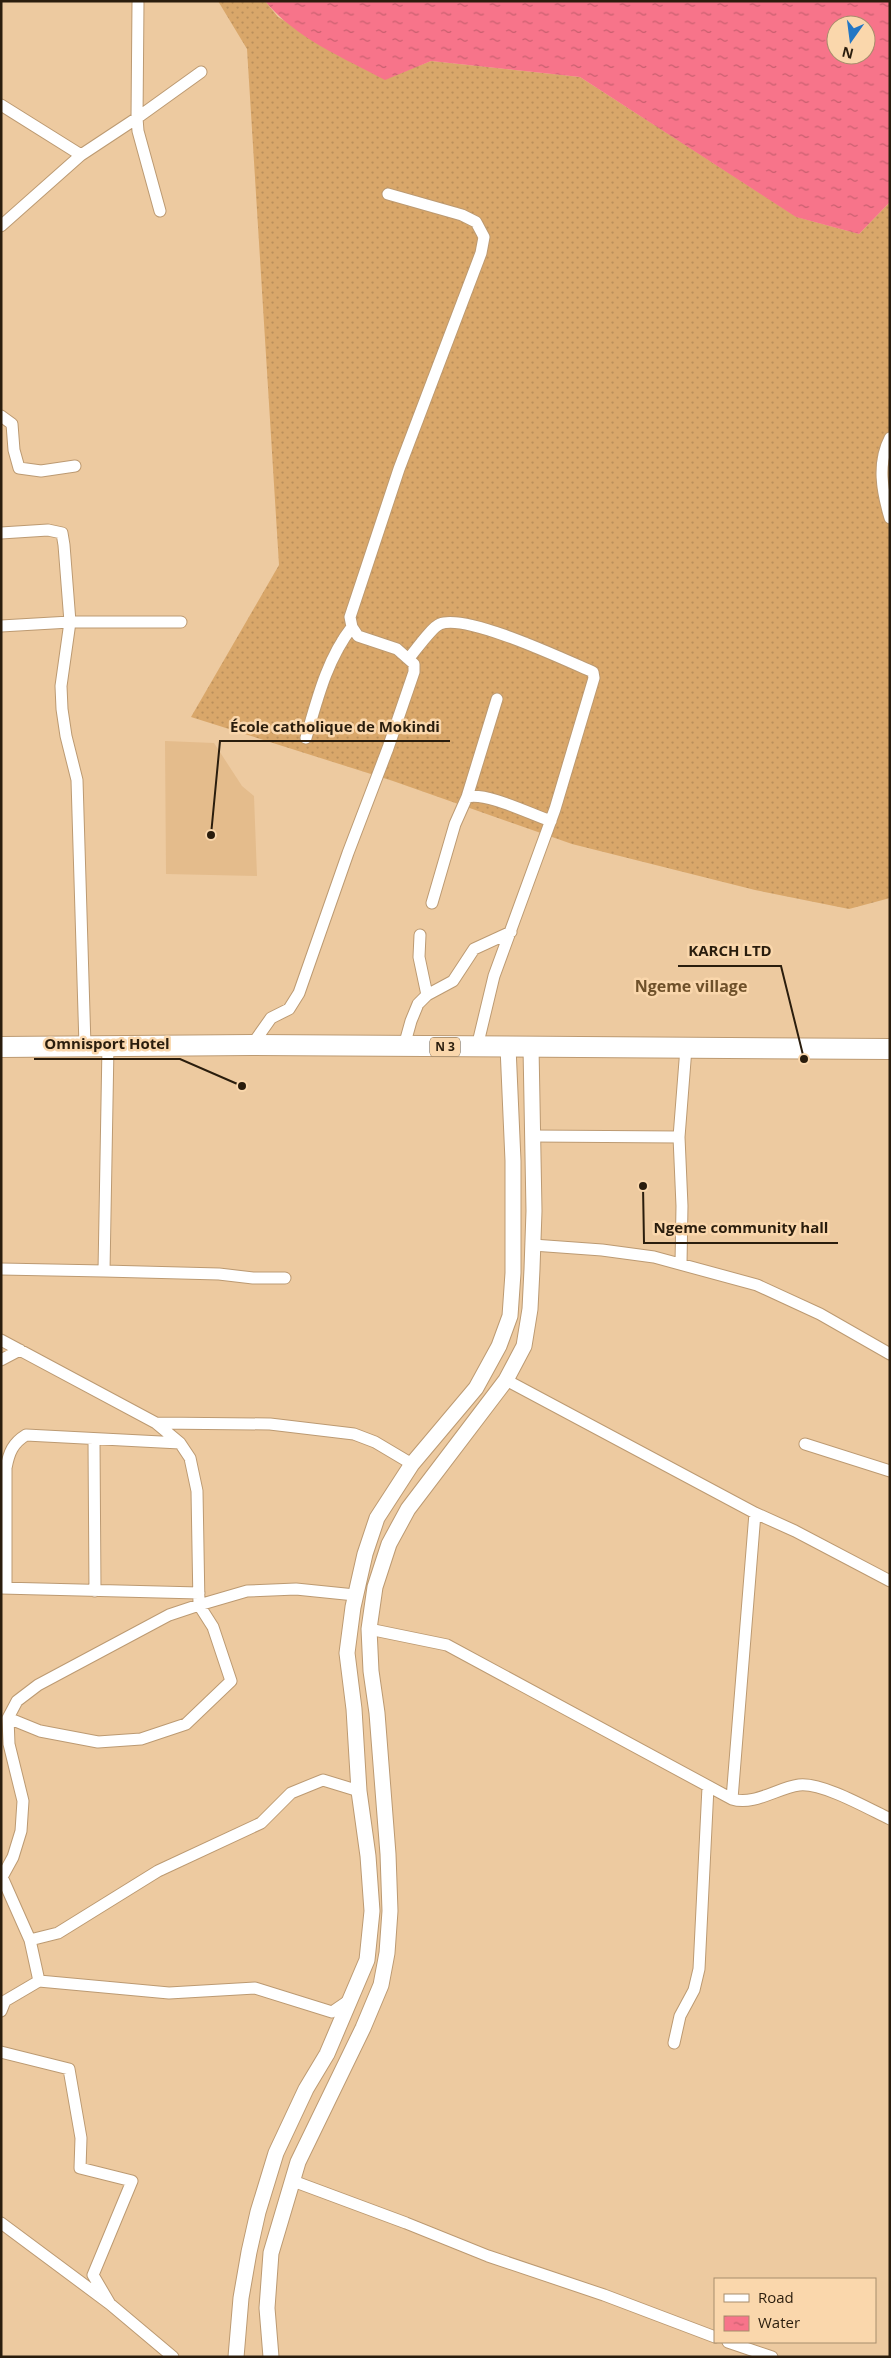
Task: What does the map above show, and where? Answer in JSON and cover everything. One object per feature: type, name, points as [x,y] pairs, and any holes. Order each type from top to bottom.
[{"type":"highway","name":"N 3","points":[[1,1047],[252,1045],[890,1049]]},
{"type":"main road","points":[[236,2357],[241,2298],[249,2252],[258,2212],[276,2152],[306,2089],[326,2054],[367,1960],[372,1911],[347,1653],[355,1595],[377,1518],[412,1464],[476,1388],[499,1346],[510,1316],[513,1273],[513,1210],[508,1047]]},
{"type":"main road","points":[[274,2356],[267,2308],[271,2253],[298,2162],[378,1994],[387,1954],[390,1911],[388,1854],[378,1713],[371,1671],[370,1629],[375,1587],[389,1544],[408,1509],[506,1380],[524,1346],[530,1309],[533,1245],[531,1048]]},
{"type":"street","points":[[138,3],[138,131],[160,211]]},
{"type":"street","points":[[1,226],[81,155],[201,72]]},
{"type":"street","points":[[1,105],[81,155]]},
{"type":"street","points":[[252,1045],[271,1018],[289,1010],[299,992],[414,672],[414,664],[397,649],[358,636],[352,627],[350,617],[399,469],[480,253],[484,237],[476,222],[462,215],[388,194]]},
{"type":"street","points":[[1,416],[12,424],[14,450],[19,468],[41,471],[75,466]]},
{"type":"street","points":[[890,438],[882,453],[882,494],[890,518]]},
{"type":"street","points":[[1,532],[48,530],[62,533],[70,622],[61,694],[66,736],[77,780],[85,1046]]},
{"type":"street","points":[[409,658],[439,624],[456,621],[487,629],[593,672],[594,678],[584,716],[550,821],[494,976],[476,1047]]},
{"type":"street","points":[[1,626],[70,622],[181,622]]},
{"type":"street","points":[[306,738],[318,696],[340,643],[352,627]]},
{"type":"street","points":[[432,903],[453,832],[467,797],[497,700]]},
{"type":"street","points":[[467,797],[474,795],[492,800],[550,821]]},
{"type":"street","points":[[404,1046],[418,1004],[427,994],[453,981],[474,949],[511,932]]},
{"type":"street","points":[[420,935],[419,957],[427,994]]},
{"type":"street","points":[[104,1271],[108,1046]]},
{"type":"street","points":[[681,1264],[682,1206],[679,1137],[686,1048]]},
{"type":"street","points":[[532,1136],[679,1137]]},
{"type":"street","points":[[533,1245],[602,1250],[654,1257],[757,1285],[820,1314],[890,1354]]},
{"type":"street","points":[[1,1268],[219,1274],[253,1278],[285,1278]]},
{"type":"street","points":[[1,1340],[156,1423],[180,1443],[190,1458],[197,1491],[199,1605],[213,1628],[231,1681],[186,1724],[141,1739],[98,1742],[40,1731],[8,1718]]},
{"type":"street","points":[[1,1360],[20,1350]]},
{"type":"street","points":[[506,1380],[755,1513],[795,1531],[890,1581]]},
{"type":"street","points":[[156,1423],[270,1424],[354,1434],[375,1442],[412,1464]]},
{"type":"street","points":[[180,1443],[26,1435],[16,1441],[9,1453],[6,1468],[4,1588],[199,1593]]},
{"type":"street","points":[[94,1440],[95,1591]]},
{"type":"street","points":[[805,1444],[890,1471]]},
{"type":"street","points":[[732,1799],[755,1513]]},
{"type":"street","points":[[39,1981],[30,1940],[2,1877],[13,1857],[21,1831],[22,1801],[9,1744],[8,1718],[17,1701],[38,1685],[169,1615],[199,1605],[247,1591],[296,1589],[355,1595]]},
{"type":"street","points":[[370,1629],[447,1645],[732,1799],[739,1801],[755,1799],[801,1784],[825,1790],[890,1819]]},
{"type":"street","points":[[30,1940],[58,1933],[158,1871],[261,1823],[291,1793],[323,1780],[359,1791]]},
{"type":"street","points":[[674,2043],[680,2016],[694,1990],[699,1969],[708,1787]]},
{"type":"street","points":[[1,2011],[5,2001],[39,1981],[169,1993],[255,1988],[332,2012],[352,1998]]},
{"type":"street","points":[[1,2052],[68,2069],[81,2138],[80,2168],[132,2181],[94,2275],[110,2304]]},
{"type":"street","points":[[292,2181],[406,2222],[488,2256],[604,2295],[714,2337]]},
{"type":"street","points":[[1,2223],[110,2304],[173,2357]]},
{"type":"street","points":[[731,2343],[772,2357]]},
{"type":"shaded area","points":[[218,1],[265,1],[278,17],[385,79],[431,61],[580,77],[797,217],[859,234],[890,202],[890,898],[849,909],[755,890],[572,844],[393,781],[191,717],[279,565],[247,49]]},
{"type":"shaded area","points":[[165,741],[214,743],[242,786],[254,796],[257,876],[166,874]]},
{"type":"water","points":[[265,1],[890,1],[890,202],[859,234],[796,217],[580,77],[431,61],[385,80],[321,46],[291,26]]},
{"type":"place","name":"École catholique de Mokindi","points":[[211,835]]},
{"type":"place","name":"KARCH LTD","points":[[804,1059]]},
{"type":"place","name":"Omnisport Hotel","points":[[242,1086]]},
{"type":"place","name":"Ngeme community hall","points":[[643,1186]]},
{"type":"district","name":"Ngeme village","points":[[691,986]]}]
